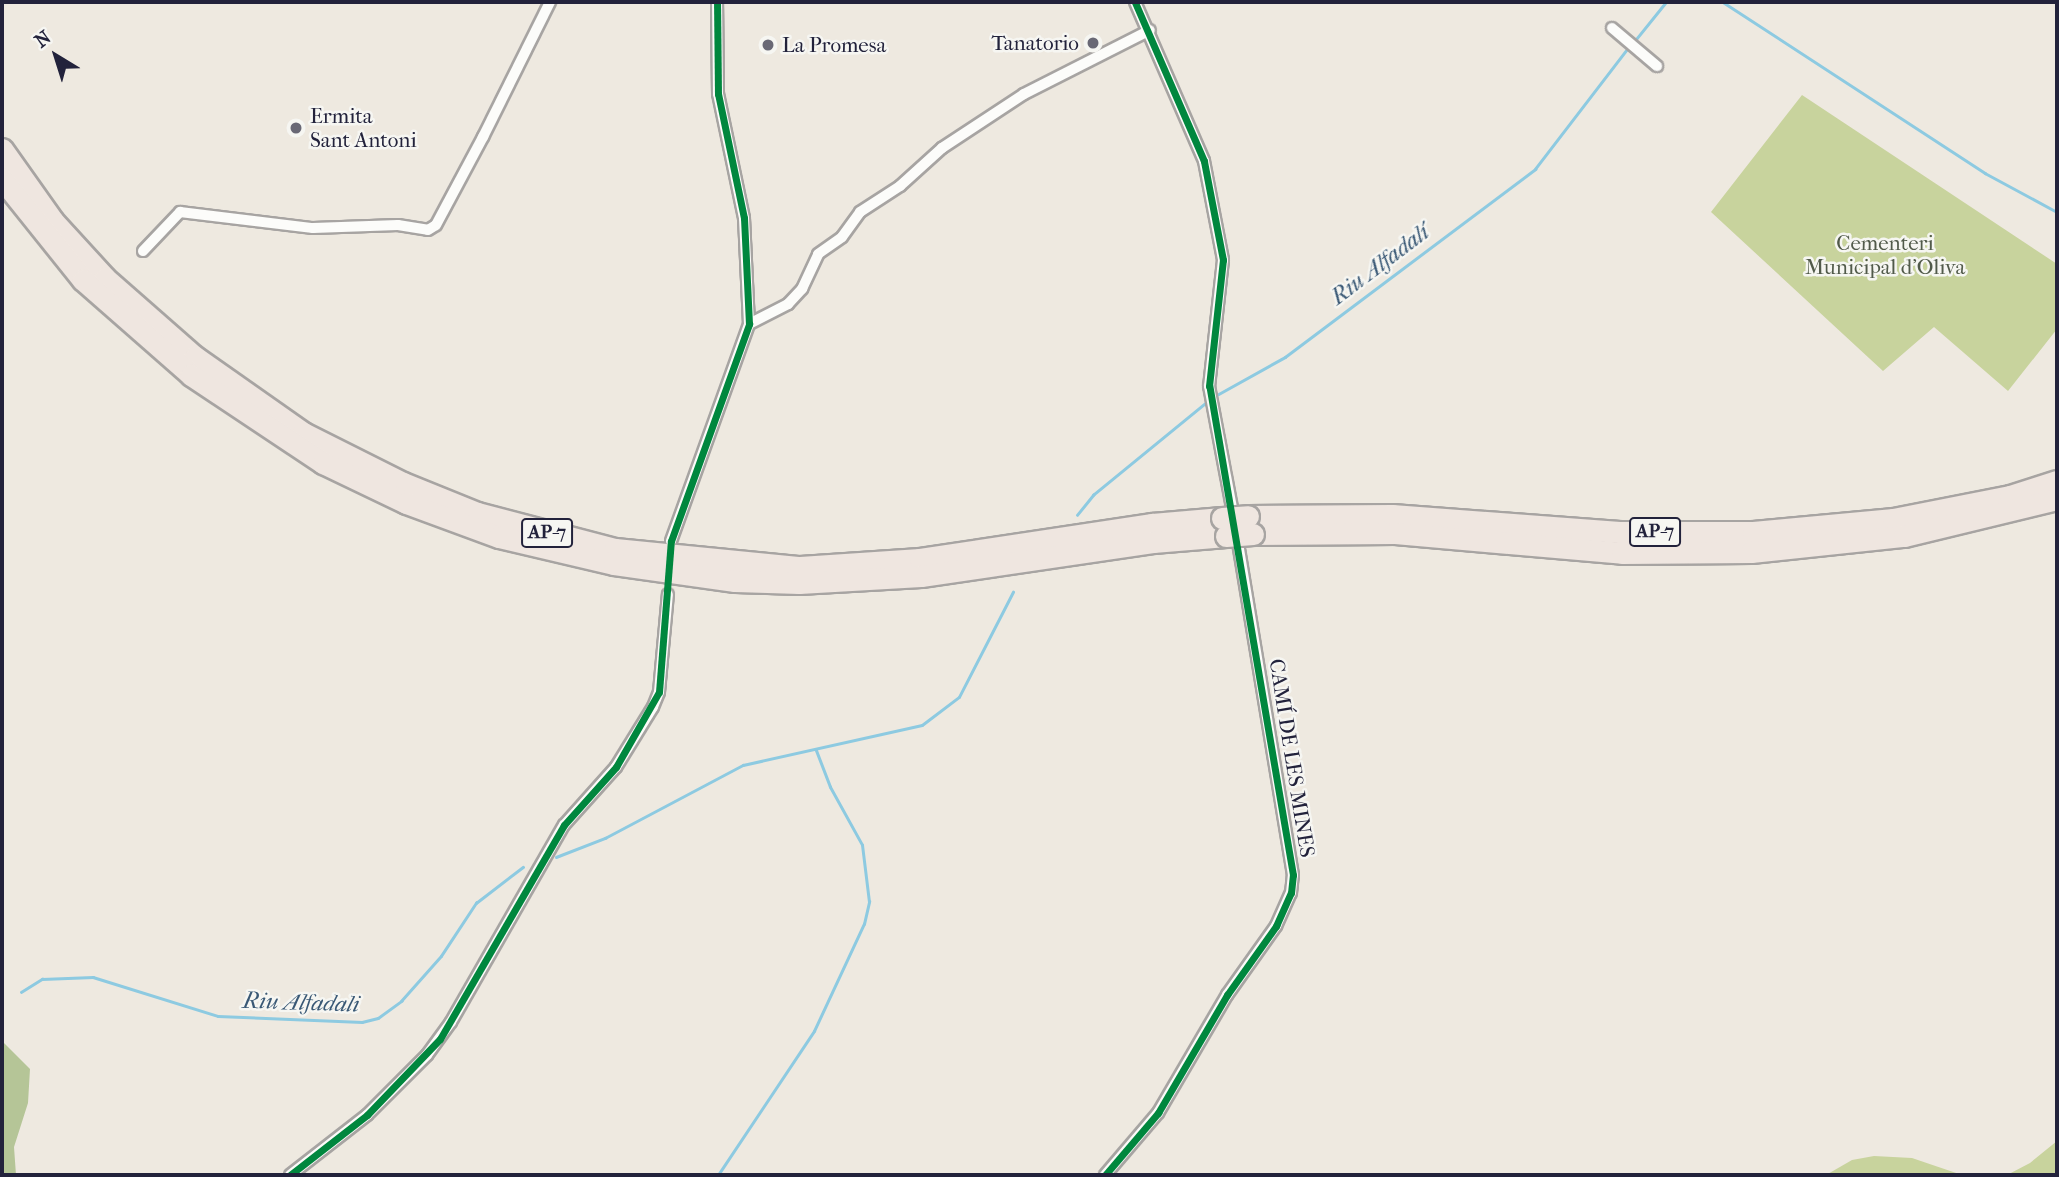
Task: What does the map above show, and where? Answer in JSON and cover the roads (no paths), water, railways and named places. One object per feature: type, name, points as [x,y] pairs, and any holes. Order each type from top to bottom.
[{"type":"highway","name":"AP-7","points":[[2,149],[53,221],[105,278],[195,357],[303,433],[403,483],[477,513],[615,549],[800,567],[920,559],[1152,524],[1395,533],[1622,552],[1751,552],[1904,536],[2057,499]]},
{"type":"highway","name":"AP-7","points":[[2,179],[83,280],[191,375],[334,468],[406,503],[499,537],[614,564],[735,581],[799,583],[921,576],[1153,542],[1237,526],[1392,515],[1619,532],[1753,533],[1893,519],[2010,496],[2057,481]]},
{"type":"street","points":[[143,251],[180,212],[313,228],[398,225],[419,231],[436,226],[550,2]]},
{"type":"street","points":[[671,541],[750,324],[744,218],[718,94],[717,2]]},
{"type":"street","name":"CAMÍ DE LES MINES","points":[[1105,1175],[1158,1113],[1227,995],[1276,926],[1291,893],[1293,875],[1237,526],[1209,386],[1223,260],[1204,161],[1150,30],[1135,2]]},
{"type":"street","points":[[750,324],[788,304],[802,289],[818,254],[842,237],[860,212],[900,186],[942,148],[1024,94],[1150,30]]},
{"type":"street","points":[[1615,31],[1657,66]]},
{"type":"street","points":[[290,1175],[367,1115],[427,1055],[451,1022],[564,825],[616,767],[653,707],[659,692],[668,594]]},
{"type":"waterway","name":"Riu Alfadalí","points":[[1633,43],[1666,2]]},
{"type":"waterway","points":[[1723,2],[1985,173],[2057,212]]},
{"type":"waterway","name":"Riu Alfadalí","points":[[1215,396],[1285,357],[1535,169],[1628,48]]},
{"type":"waterway","name":"Riu Alfadalí","points":[[1077,515],[1093,495],[1209,400]]},
{"type":"waterway","points":[[556,857],[605,838],[743,765],[922,725],[959,697],[1013,592]]},
{"type":"waterway","points":[[718,1175],[814,1031],[864,924],[869,902],[862,845],[830,787],[816,750]]},
{"type":"waterway","name":"Riu Alfadali","points":[[21,992],[42,979],[93,977],[218,1016],[362,1022],[378,1018],[401,1001],[441,956],[476,903],[523,867]]},
{"type":"place","name":"Tanatorio","points":[[1093,43]]},
{"type":"place","name":"La Promesa","points":[[768,45]]},
{"type":"place","name":"Ermita Sant Antoni","points":[[296,128]]},
{"type":"park label","name":"Cementeri Municipal d'Oliva","points":[[1885,255]]}]
